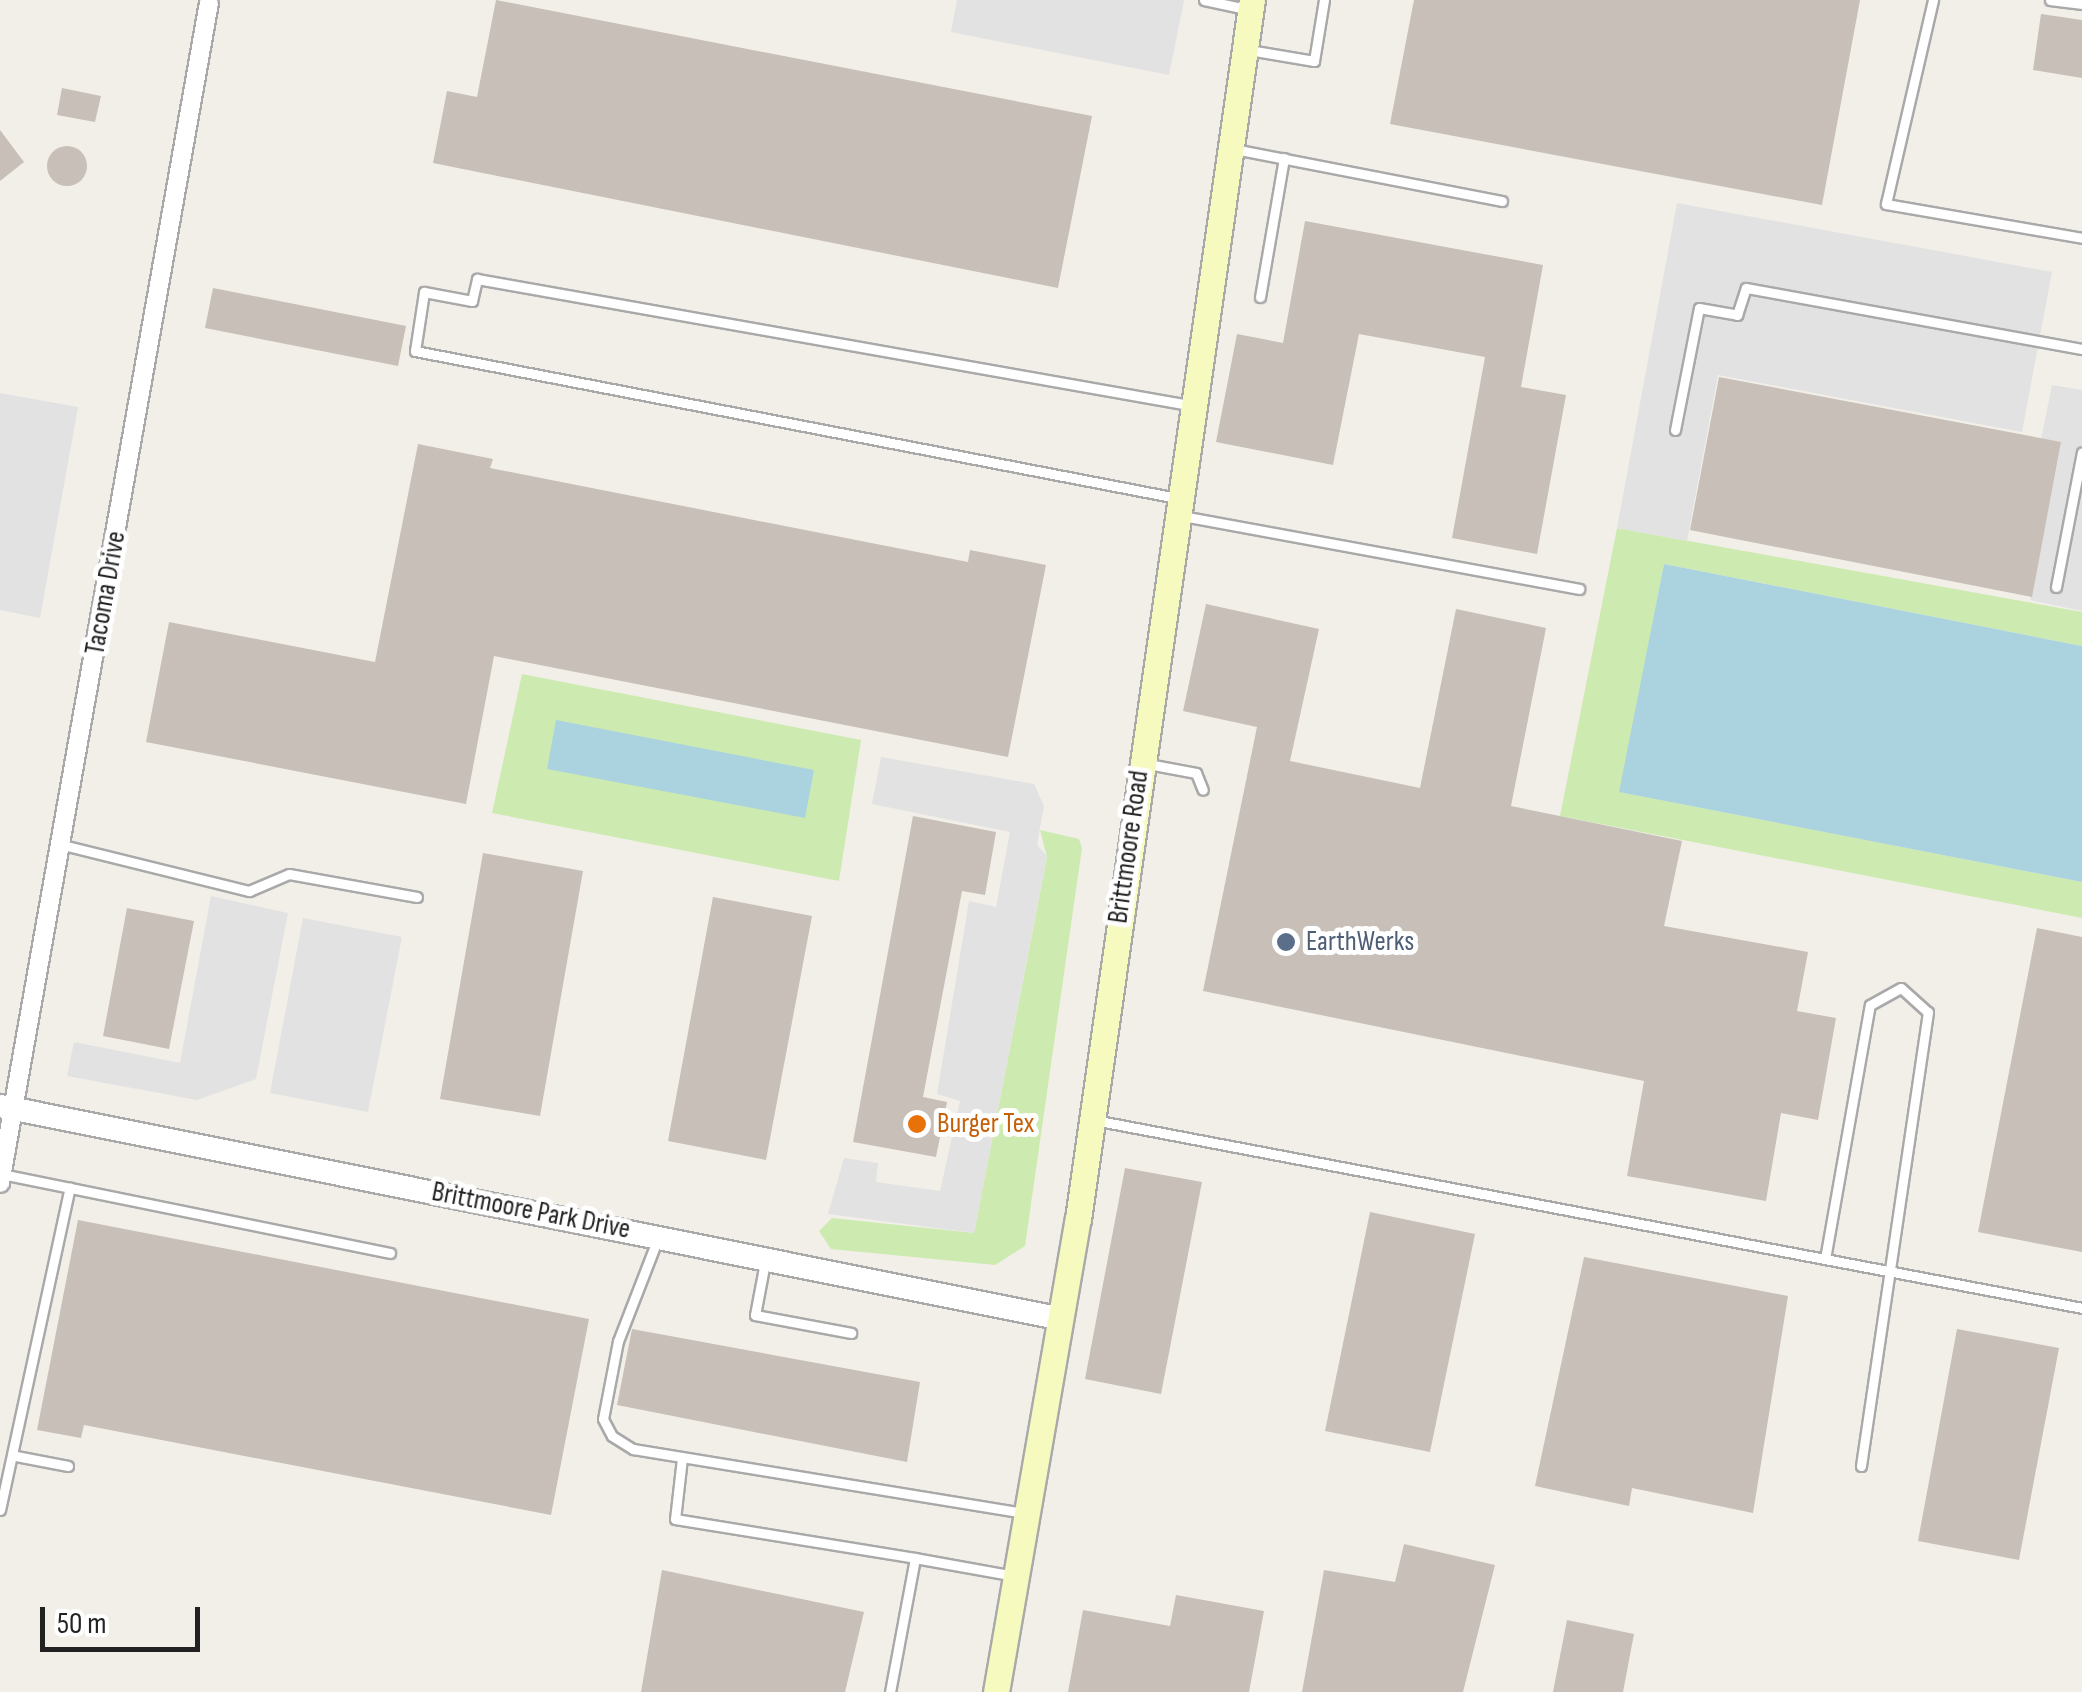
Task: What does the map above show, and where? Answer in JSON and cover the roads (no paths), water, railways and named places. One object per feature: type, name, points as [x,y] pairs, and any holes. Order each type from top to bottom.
[{"type":"main road","name":"Brittmoore Road","points":[[996,1692],[1062,1319],[1226,148],[1251,5]]},
{"type":"street","name":"Tacoma Drive","points":[[1,1178],[8,1108],[63,845],[209,3]]},
{"type":"street","name":"Brittmoore Park Drive","points":[[8,1108],[1062,1319]]},
{"type":"lane","points":[[1204,0],[1251,5]]},
{"type":"lane","points":[[1243,49],[1314,61],[1324,0]]},
{"type":"lane","points":[[1932,0],[1886,204],[2082,238]]},
{"type":"lane","points":[[2050,0],[2082,4]]},
{"type":"lane","points":[[1226,148],[1502,201]]},
{"type":"lane","points":[[1260,297],[1284,158]]},
{"type":"lane","points":[[1190,405],[476,279],[472,302],[424,292],[415,351],[1579,589]]},
{"type":"lane","points":[[1675,430],[1699,308],[1736,315],[1746,288],[2082,349]]},
{"type":"lane","points":[[2056,587],[2082,452]]},
{"type":"lane","points":[[1140,762],[1196,773],[1203,790]]},
{"type":"lane","points":[[63,845],[249,891],[289,874],[417,897]]},
{"type":"lane","points":[[1826,1259],[1870,1005],[1902,988],[1928,1012],[1861,1466]]},
{"type":"lane","points":[[1092,1120],[2082,1308]]},
{"type":"lane","points":[[1,1178],[70,1187],[390,1253]]},
{"type":"lane","points":[[0,1510],[16,1456],[70,1187]]},
{"type":"lane","points":[[658,1236],[625,1315],[604,1419],[634,1449],[1030,1514]]},
{"type":"lane","points":[[765,1259],[755,1315],[850,1333]]},
{"type":"lane","points":[[16,1456],[68,1466]]},
{"type":"lane","points":[[682,1458],[674,1520],[1018,1577]]},
{"type":"lane","points":[[890,1692],[915,1558]]},
{"type":"water","points":[[1664,564],[2082,646],[2082,882],[1619,792]]},
{"type":"water","points":[[556,720],[814,770],[805,818],[547,769]]},
{"type":"place","name":"EarthWerks","points":[[1286,942]]},
{"type":"place","name":"Burger Tex","points":[[917,1124]]}]
